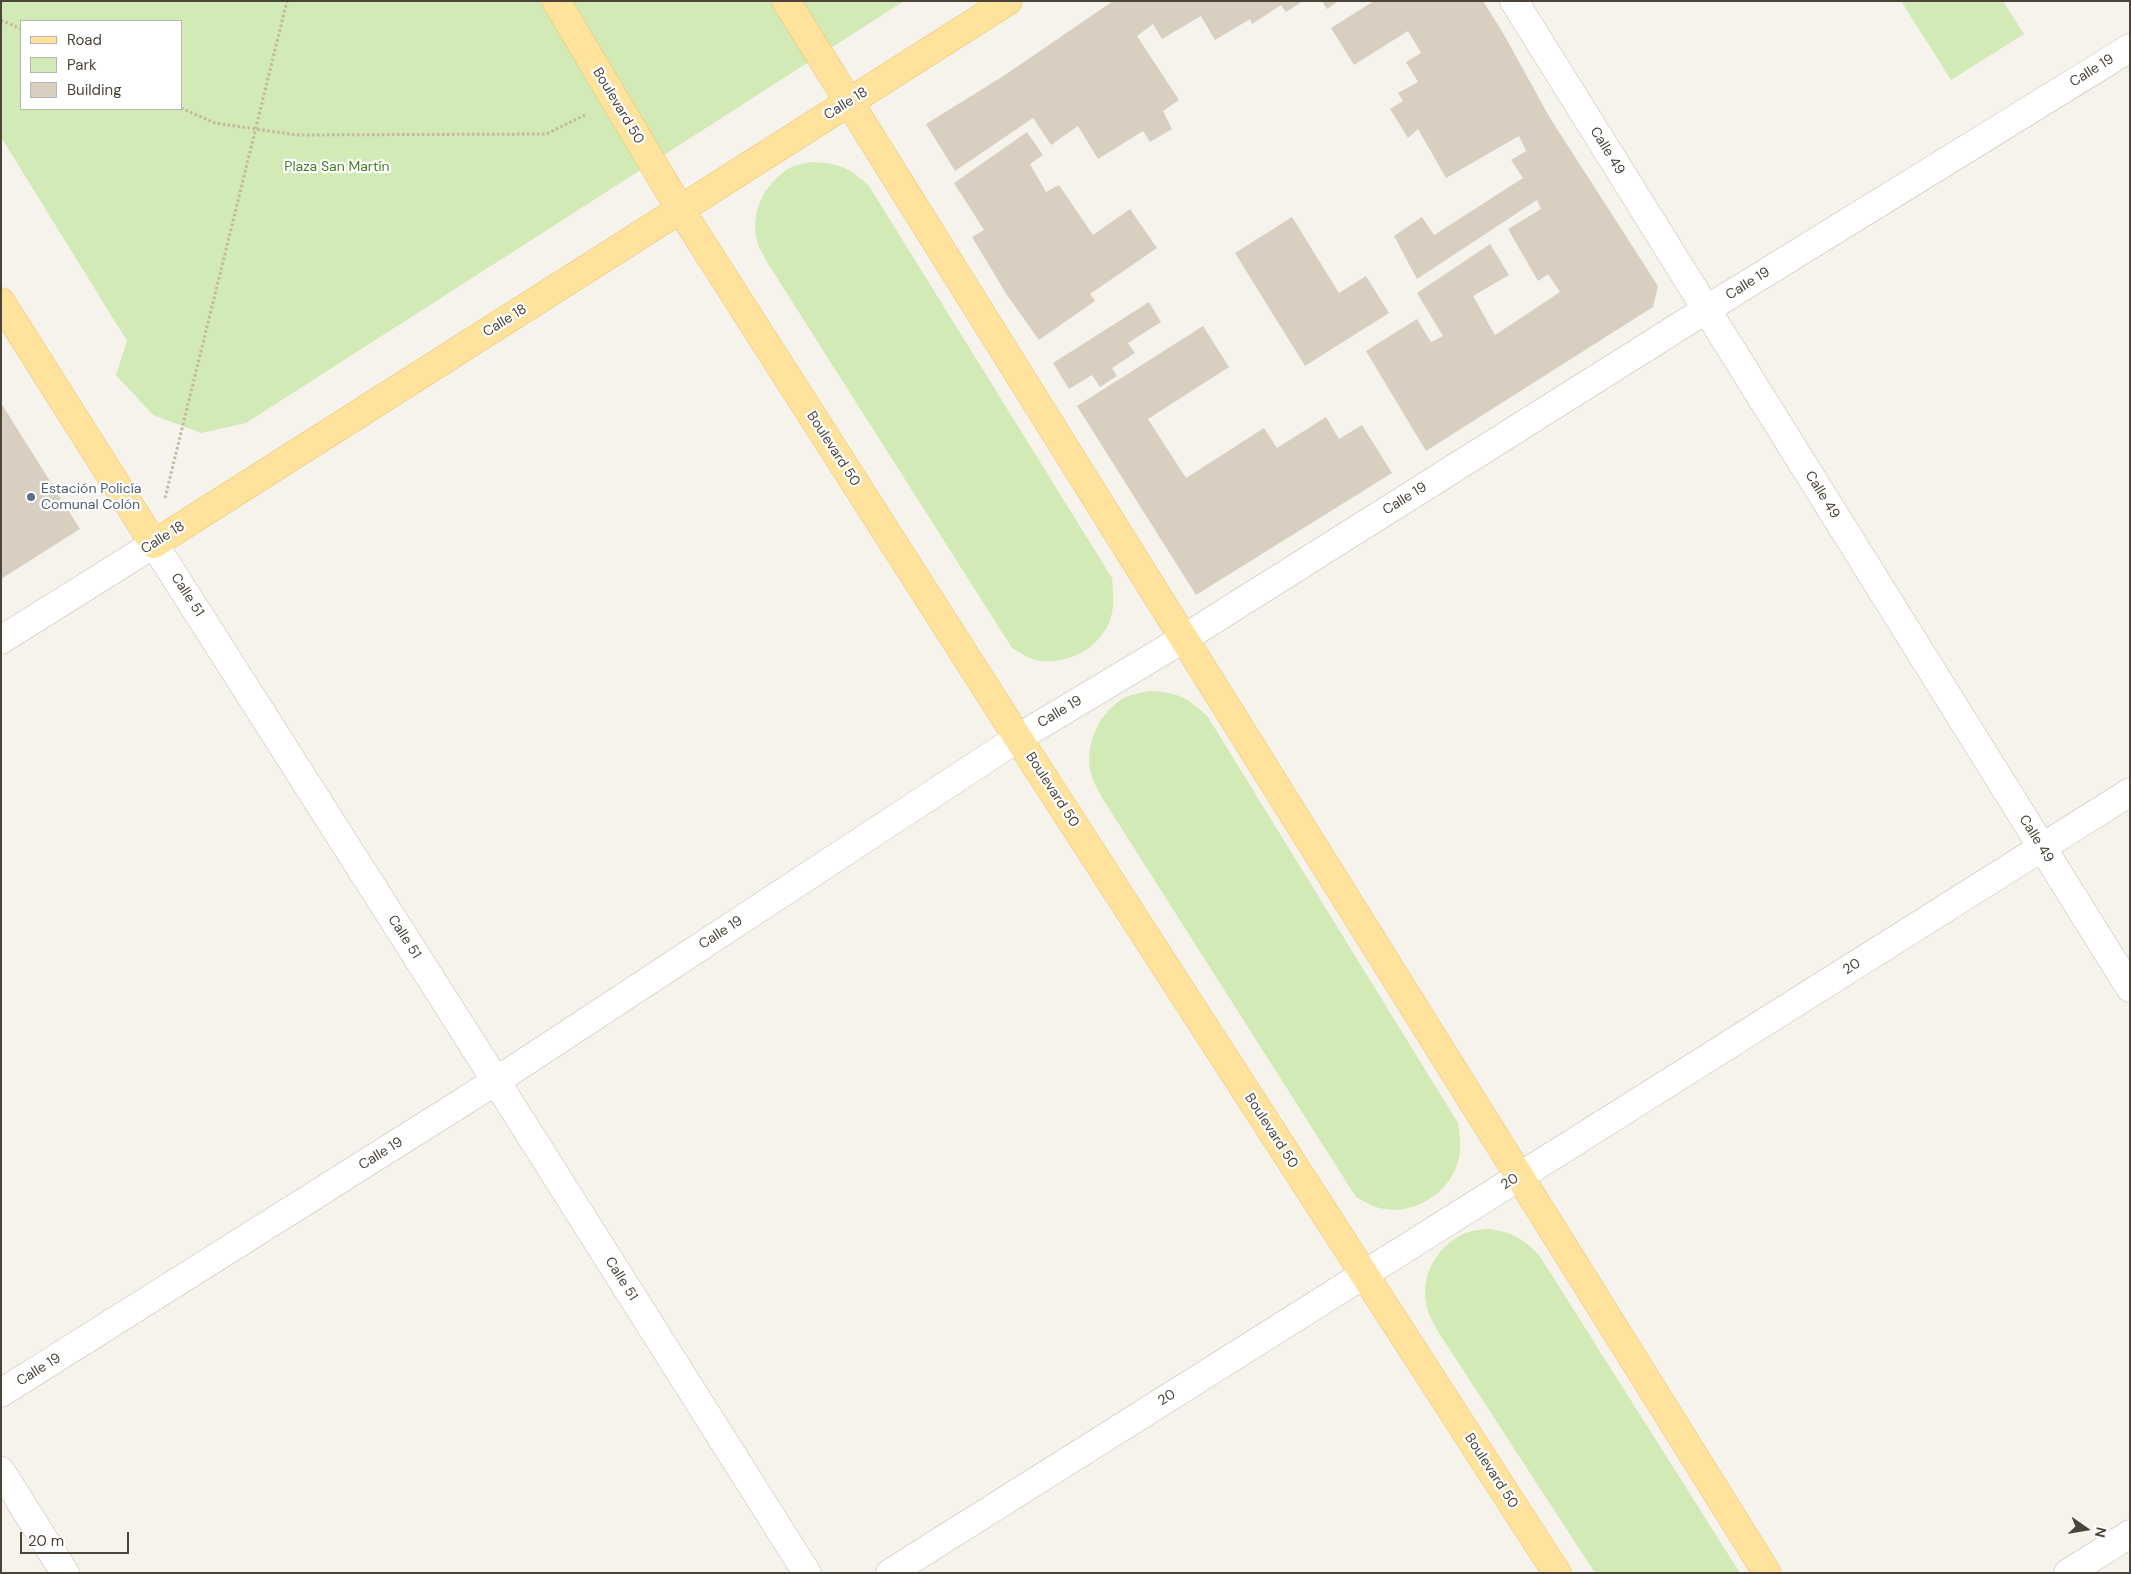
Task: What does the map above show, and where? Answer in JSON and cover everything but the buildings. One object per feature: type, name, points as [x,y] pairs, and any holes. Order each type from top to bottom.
[{"type":"main road","name":"Boulevard 50","points":[[556,1],[680,209],[1018,738],[1557,1573]]},
{"type":"main road","points":[[786,1],[1768,1573]]},
{"type":"main road","name":"Calle 18","points":[[154,544],[1008,1]]},
{"type":"main road","name":"Calle 51","points":[[1,302],[154,544]]},
{"type":"street","name":"Calle 49","points":[[1514,1],[2130,988]]},
{"type":"street","name":"Calle 19","points":[[1,1393],[496,1081],[1018,738],[1183,638],[1707,309],[2130,48]]},
{"type":"street","name":"Calle 18","points":[[1,640],[154,544]]},
{"type":"street","name":"Calle 51","points":[[154,544],[806,1573]]},
{"type":"street","name":"20","points":[[890,1573],[2130,792]]},
{"type":"street","points":[[1,1471],[65,1573]]},
{"type":"street","points":[[2068,1573],[2130,1534]]},
{"type":"path","points":[[154,544],[287,1]]},
{"type":"path","points":[[1,20],[20,29]]},
{"type":"path","points":[[182,108],[215,124],[297,135],[546,134],[615,100]]},
{"type":"green space","name":"Plaza San Martín","points":[[1,1],[904,1],[246,423],[201,433],[153,415],[116,375],[127,341],[1,137]]},
{"type":"green space","points":[[1901,1],[2003,1],[2024,34],[1951,80]]},
{"type":"green space","points":[[811,162],[829,163],[843,167],[869,186],[1112,578],[1113,607],[1111,617],[1099,639],[1079,654],[1067,659],[1041,661],[1029,658],[1012,648],[767,262],[759,246],[756,233],[755,222],[760,202],[765,192],[779,176],[793,166]]},
{"type":"green space","points":[[1148,691],[1174,694],[1188,700],[1208,717],[1458,1123],[1460,1149],[1457,1165],[1444,1187],[1424,1202],[1399,1210],[1373,1206],[1356,1197],[1101,796],[1092,777],[1089,763],[1092,741],[1096,730],[1101,720],[1116,703],[1128,696]]},
{"type":"green space","points":[[1488,1229],[1504,1232],[1516,1237],[1539,1255],[1740,1573],[1595,1573],[1437,1330],[1427,1309],[1425,1299],[1428,1274],[1443,1248],[1451,1241],[1471,1231]]},
{"type":"place","name":"Estación Policía Comunal Colón","points":[[31,497]]}]
